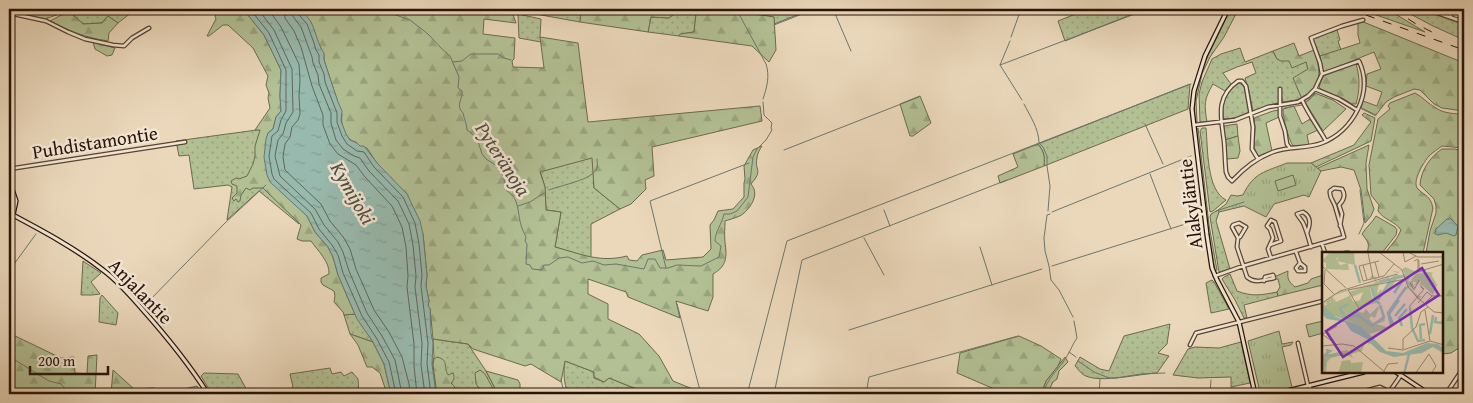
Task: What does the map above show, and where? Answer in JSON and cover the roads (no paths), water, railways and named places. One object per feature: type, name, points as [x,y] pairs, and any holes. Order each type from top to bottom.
[{"type":"street","name":"Alakyläntie","points":[[1228,9],[1210,45],[1196,82],[1192,102],[1210,258],[1215,276],[1239,322],[1255,394]]},
{"type":"street","points":[[1426,9],[1464,22]]},
{"type":"street","points":[[1450,17],[1453,9]]},
{"type":"street","points":[[9,14],[46,21],[68,32],[113,45],[124,46],[132,38],[149,28]]},
{"type":"street","points":[[1194,125],[1235,120],[1268,107],[1302,100],[1315,89],[1322,74],[1322,68],[1311,38],[1363,20]]},
{"type":"street","points":[[1258,159],[1252,149],[1253,127],[1246,86],[1242,81],[1238,81],[1230,87],[1224,97],[1221,109],[1226,172],[1232,181],[1258,159],[1290,148],[1312,146],[1326,142],[1346,128],[1353,119],[1362,96],[1364,83],[1359,61],[1322,74]]},
{"type":"street","points":[[1280,89],[1280,116],[1287,144],[1290,148]]},
{"type":"street","points":[[1315,89],[1339,99],[1357,110]]},
{"type":"street","points":[[1302,100],[1309,116],[1326,142]]},
{"type":"street","name":"Puhdistamontie","points":[[9,169],[184,142]]},
{"type":"street","points":[[9,180],[16,201],[11,214]]},
{"type":"street","points":[[1215,276],[1344,237],[1340,226],[1337,205],[1329,194],[1334,188],[1342,189],[1344,193],[1343,201],[1337,205]]},
{"type":"street","points":[[1307,233],[1310,224],[1307,214],[1303,212],[1297,214],[1303,222],[1311,247]]},
{"type":"street","name":"Anjalantie","points":[[11,214],[82,255],[109,274],[168,338],[187,362],[208,394]]},
{"type":"street","points":[[1270,245],[1281,241],[1275,222],[1271,220],[1267,226],[1273,238],[1268,249],[1271,258]]},
{"type":"street","points":[[1238,238],[1240,238],[1246,227],[1239,223],[1233,225],[1232,228],[1238,238],[1237,247],[1247,277],[1249,280],[1264,280]]},
{"type":"street","points":[[1322,244],[1325,252]]},
{"type":"street","points":[[1296,252],[1300,263]]},
{"type":"street","points":[[1190,345],[1196,333],[1322,301]]},
{"type":"street","points":[[1298,343],[1312,394]]},
{"type":"street","points":[[1446,394],[1464,367]]},
{"type":"street","points":[[1275,394],[1360,373]]},
{"type":"street","points":[[1398,373],[1429,394]]},
{"type":"street","points":[[1353,394],[1380,387],[1389,393],[1401,375]]},
{"type":"water","name":"Kymijoki","points":[[243,9],[302,9],[311,22],[324,53],[324,60],[342,111],[341,121],[346,134],[350,140],[360,146],[364,146],[378,164],[407,194],[420,221],[423,234],[427,275],[426,286],[433,343],[432,364],[436,394],[391,394],[384,364],[373,342],[357,319],[328,247],[315,232],[307,216],[270,182],[264,157],[268,133],[273,129],[276,117],[281,111],[281,70],[264,35]]},
{"type":"water","points":[[1447,219],[1451,219],[1458,226],[1456,235],[1446,233],[1435,234],[1436,229]]},
{"type":"waterway","points":[[29,9],[32,13]]},
{"type":"waterway","name":"Pyteränoja","points":[[383,9],[410,20],[428,34],[450,56],[459,77],[458,88],[462,91],[459,105],[467,130],[477,138],[482,154],[486,159],[497,166],[503,176],[507,191],[516,202],[521,226],[526,237],[526,264],[530,265],[532,269],[542,270],[544,265],[549,265],[559,258],[568,257],[582,263],[593,261],[604,265],[616,264],[644,269],[648,259],[655,259],[660,268],[668,268],[677,265],[701,266],[719,257],[721,246],[715,241],[715,238],[724,214],[737,211],[748,197],[753,157],[772,130],[772,123],[764,115],[763,102]]},
{"type":"waterway","points":[[725,9],[741,12]]},
{"type":"waterway","name":"Pyteränoja","points":[[743,9],[740,16],[767,68],[768,82],[763,99]]},
{"type":"waterway","points":[[774,25],[815,9]]},
{"type":"waterway","points":[[833,9],[851,51]]},
{"type":"waterway","points":[[1011,37],[1021,9]]},
{"type":"waterway","points":[[1000,65],[1148,9]]},
{"type":"waterway","points":[[1010,41],[1000,65],[1022,100]]},
{"type":"waterway","points":[[453,62],[462,61],[471,54],[498,54],[511,60]]},
{"type":"waterway","points":[[748,391],[787,241],[1191,84]]},
{"type":"waterway","points":[[1305,103],[1315,94]]},
{"type":"waterway","points":[[784,150],[919,97]]},
{"type":"waterway","points":[[1024,104],[1036,128],[1039,143],[1047,156],[1050,186],[1048,211]]},
{"type":"waterway","points":[[1284,108],[1302,105]]},
{"type":"waterway","points":[[1362,109],[1376,116]]},
{"type":"waterway","points":[[1145,124],[1163,164]]},
{"type":"waterway","points":[[1052,212],[1191,156]]},
{"type":"waterway","points":[[549,190],[590,176],[597,168],[597,159]]},
{"type":"waterway","points":[[666,268],[650,201],[749,163]]},
{"type":"waterway","points":[[1150,174],[1171,229]]},
{"type":"waterway","points":[[774,394],[802,260],[1007,180]]},
{"type":"waterway","points":[[146,304],[225,223],[266,185]]},
{"type":"waterway","points":[[1359,234],[1364,223],[1360,190]]},
{"type":"waterway","points":[[518,206],[530,202],[544,193]]},
{"type":"waterway","points":[[1216,211],[1244,202]]},
{"type":"waterway","points":[[884,210],[890,226]]},
{"type":"waterway","points":[[1050,214],[1047,215],[1044,238],[1051,280],[1059,290],[1073,317]]},
{"type":"waterway","points":[[1052,266],[1195,221]]},
{"type":"waterway","points":[[9,271],[36,234]]},
{"type":"waterway","points":[[864,238],[884,275]]},
{"type":"waterway","points":[[980,247],[992,285]]},
{"type":"waterway","points":[[849,330],[1042,269]]},
{"type":"waterway","points":[[677,304],[701,394]]},
{"type":"waterway","points":[[1043,394],[1077,338],[1074,321]]},
{"type":"waterway","points":[[866,394],[869,377],[1018,336]]},
{"type":"waterway","points":[[1069,352],[1076,357]]},
{"type":"waterway","points":[[9,358],[49,381],[61,384],[70,394]]},
{"type":"waterway","points":[[1078,361],[1094,372],[1109,378],[1165,373]]},
{"type":"waterway","points":[[561,379],[564,394]]},
{"type":"waterway","points":[[1099,394],[1100,379]]},
{"type":"waterway","points":[[1210,394],[1211,380]]},
{"type":"waterway","points":[[734,389],[763,394]]},
{"type":"railway","points":[[1349,9],[1464,50]]},
{"type":"railway","points":[[1393,9],[1434,33]]}]
